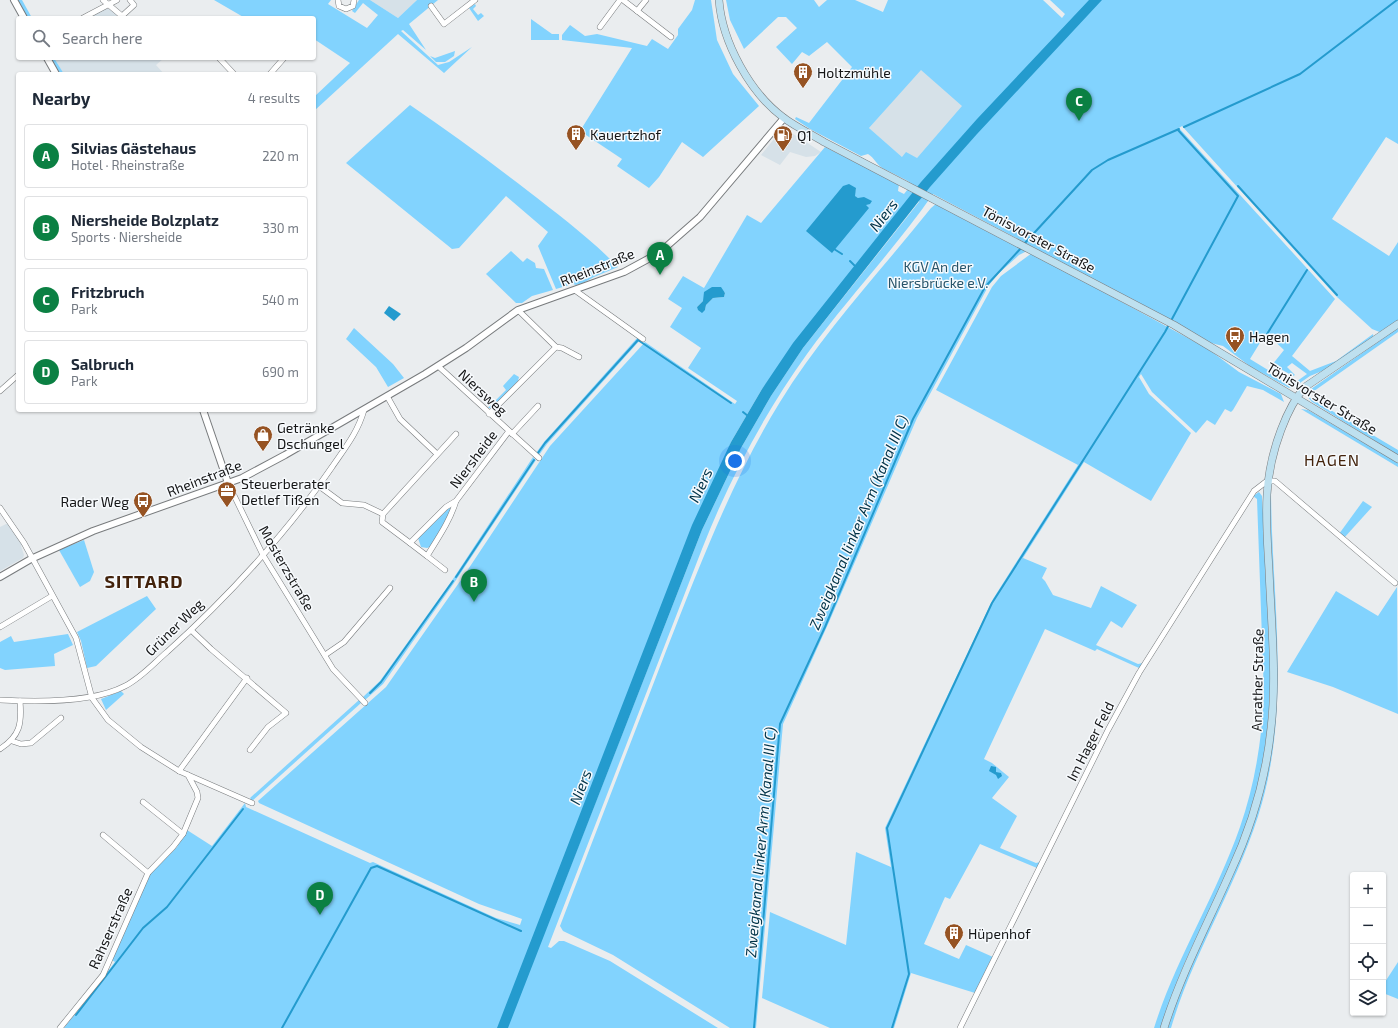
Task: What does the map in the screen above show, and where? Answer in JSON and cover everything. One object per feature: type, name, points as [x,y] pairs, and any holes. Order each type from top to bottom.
[{"type":"main road","name":"Tönisvorster Straße","points":[[720,0],[727,37],[742,70],[761,95],[784,118],[824,142],[1174,325],[1398,459]]},
{"type":"main road","points":[[1295,398],[1305,387],[1398,324]]},
{"type":"main road","name":"Anrather Straße","points":[[1164,1028],[1174,998],[1231,872],[1250,825],[1264,771],[1272,727],[1273,663],[1266,503],[1267,481],[1277,440],[1295,398]]},
{"type":"street","points":[[14,0],[23,16]]},
{"type":"street","points":[[103,0],[122,16],[134,5],[130,0]]},
{"type":"street","points":[[87,16],[117,0]]},
{"type":"street","points":[[338,0],[339,6],[346,9],[353,6],[354,0]]},
{"type":"street","points":[[431,6],[444,24],[475,0]]},
{"type":"street","points":[[600,27],[621,0],[671,37]]},
{"type":"street","points":[[637,12],[646,0]]},
{"type":"street","points":[[48,60],[55,72]]},
{"type":"street","points":[[221,60],[232,72]]},
{"type":"street","points":[[272,72],[282,60]]},
{"type":"street","name":"Rheinstraße","points":[[0,577],[31,559],[106,525],[228,483],[285,455],[438,366],[518,310],[576,291],[624,272],[659,253],[700,217],[784,118]]},
{"type":"street","points":[[576,291],[643,339]]},
{"type":"street","points":[[518,310],[556,347],[579,357]]},
{"type":"street","points":[[489,414],[556,347]]},
{"type":"street","name":"Niersweg","points":[[438,366],[539,458]]},
{"type":"street","points":[[0,391],[16,377]]},
{"type":"street","points":[[386,396],[400,419],[437,454]]},
{"type":"street","name":"Niersweg","points":[[510,433],[538,406]]},
{"type":"street","name":"Grüner Weg","points":[[0,700],[20,701],[92,698],[125,686],[141,675],[191,630],[263,555],[319,486],[359,427],[364,410]]},
{"type":"street","name":"Mosterzstraße","points":[[204,412],[228,483],[263,555],[333,668],[365,703]]},
{"type":"street","name":"Niersheide","points":[[427,556],[444,530],[456,501],[510,433]]},
{"type":"street","points":[[445,570],[382,522],[382,514],[456,434]]},
{"type":"street","points":[[1267,481],[1275,481],[1395,584]]},
{"type":"street","name":"Im Hager Feld","points":[[960,1028],[1078,789],[1139,673],[1254,491],[1267,481]]},
{"type":"street","points":[[319,486],[342,503],[364,505],[382,514]]},
{"type":"street","name":"Niersheide","points":[[410,543],[446,507],[456,501]]},
{"type":"street","points":[[0,508],[24,543],[31,559],[76,638],[92,698],[108,720],[141,747],[180,771],[252,803]]},
{"type":"street","points":[[325,655],[344,642],[390,588]]},
{"type":"street","points":[[0,628],[52,596]]},
{"type":"street","points":[[191,630],[210,649],[247,678],[286,713],[268,727],[250,750]]},
{"type":"street","points":[[180,771],[247,678]]},
{"type":"street","points":[[0,749],[12,741],[19,730],[20,701]]},
{"type":"street","points":[[12,741],[21,744],[31,743],[61,718]]},
{"type":"street","name":"Rahserstraße","points":[[60,1028],[103,975],[148,873],[173,847],[183,834],[198,798],[197,792],[188,775]]},
{"type":"street","points":[[143,802],[183,834]]},
{"type":"street","points":[[103,835],[148,873]]},
{"type":"shaded area","points":[[370,0],[417,0],[398,18]]},
{"type":"shaded area","points":[[1089,0],[1102,0],[977,134],[930,187],[803,348],[771,396],[741,448],[702,530],[508,1028],[497,1028],[692,525],[731,442],[762,389],[793,343],[921,182],[977,119]]},
{"type":"shaded area","points":[[104,9],[110,9],[118,16],[91,16]]},
{"type":"shaded area","points":[[55,60],[162,60],[156,65],[162,72],[63,72]]},
{"type":"shaded area","points":[[921,69],[963,106],[917,158],[902,157],[869,128]]},
{"type":"shaded area","points":[[783,128],[821,152],[815,156],[806,157],[790,152],[780,165],[761,155]]},
{"type":"shaded area","points":[[849,184],[856,188],[855,196],[858,198],[864,197],[872,201],[870,204],[866,205],[869,208],[832,253],[806,231],[843,186]]},
{"type":"shaded area","points":[[712,287],[721,287],[725,293],[724,297],[713,298],[706,305],[705,310],[702,313],[697,307],[703,301],[704,292]]},
{"type":"shaded area","points":[[389,306],[401,314],[394,321],[384,313]]},
{"type":"shaded area","points":[[8,523],[22,545],[24,555],[23,558],[0,571],[0,527]]},
{"type":"shaded area","points":[[991,766],[996,767],[996,772],[1001,773],[1002,776],[998,779],[996,775],[989,771]]},
{"type":"green space","points":[[18,0],[22,0],[31,16],[26,16]]},
{"type":"green space","points":[[214,0],[331,0],[328,4],[367,28],[378,15],[363,3],[355,13],[352,11],[359,0],[370,0],[398,18],[417,0],[438,0],[409,24],[426,50],[403,30],[401,31],[438,65],[449,62],[472,47],[444,73],[398,34],[316,109],[316,95],[350,63],[316,40],[316,16],[242,16]]},
{"type":"green space","points":[[695,0],[711,0],[717,40],[733,74],[759,106],[703,157],[682,142],[659,177],[649,188],[617,166],[622,159],[580,131],[632,48],[562,40],[562,35],[570,25],[585,36],[597,34],[647,46],[652,39],[668,49],[678,35],[678,29],[692,10]]},
{"type":"green space","name":"KGV An der Niersbrücke e.V.","points":[[726,0],[814,0],[819,7],[827,0],[855,0],[883,12],[888,0],[1043,0],[1062,18],[1065,14],[1050,0],[1398,0],[1398,144],[1386,137],[1332,219],[1389,256],[1398,242],[1398,322],[1382,333],[1372,329],[1337,297],[1182,126],[1179,128],[1335,299],[1292,356],[1310,371],[1336,361],[1373,334],[1374,339],[1327,369],[1310,376],[1297,385],[1289,388],[1251,367],[1223,346],[1211,343],[1027,244],[1024,249],[1027,251],[1019,255],[999,273],[989,285],[917,418],[829,622],[783,724],[756,1028],[730,1028],[613,955],[563,931],[560,926],[691,587],[718,524],[732,492],[763,432],[797,376],[852,303],[931,208],[937,203],[1019,246],[1022,241],[933,194],[918,215],[807,354],[776,400],[748,448],[712,523],[548,947],[551,948],[559,941],[564,941],[610,961],[718,1028],[64,1028],[115,962],[112,960],[150,874],[177,847],[187,830],[212,846],[245,803],[246,807],[370,863],[373,862],[496,918],[520,925],[522,919],[479,904],[259,803],[258,801],[386,687],[463,577],[550,446],[645,342],[735,404],[737,401],[688,368],[701,348],[670,327],[682,308],[668,299],[683,276],[704,288],[747,215],[761,223],[825,147],[899,184],[898,191],[904,194],[912,184],[881,167],[868,154],[861,156],[810,129],[795,119],[796,117],[809,123],[852,67],[827,42],[809,56],[802,52],[792,64],[776,47],[797,28],[786,17],[778,17],[744,49],[730,20]],"holes":[[[921,70],[962,106],[917,158],[906,152],[902,157],[869,128]],[[920,184],[919,202],[803,348],[771,396],[741,448],[702,530],[543,937],[731,442],[762,389]],[[856,188],[854,196],[858,198],[806,231]],[[725,292],[724,297],[713,298],[706,305],[705,310],[697,307],[703,301]],[[1266,333],[1284,350],[1268,370],[1250,359]],[[1292,363],[1307,374],[1293,384],[1286,383],[1267,372],[1277,367],[1293,376],[1295,375],[1287,367]]]},
{"type":"green space","points":[[475,4],[476,6],[473,9],[478,15],[481,13],[484,16],[478,21],[469,8]]},
{"type":"green space","points":[[531,19],[552,34],[559,34],[559,40],[531,40]]},
{"type":"green space","points":[[455,51],[454,56],[445,62],[436,62],[430,56],[435,58]]},
{"type":"green space","points":[[51,60],[55,60],[63,72],[58,72]]},
{"type":"green space","points":[[410,105],[469,147],[551,209],[586,237],[618,267],[583,283],[556,289],[538,246],[548,232],[506,196],[459,248],[452,249],[346,163]]},
{"type":"green space","points":[[511,251],[523,262],[527,258],[535,263],[536,268],[544,269],[553,290],[532,296],[522,303],[516,303],[486,274]]},
{"type":"green space","points":[[1032,253],[1208,349],[1239,372],[1281,394],[1284,402],[1263,390],[1247,386],[1231,412],[1225,409],[1215,425],[1207,420],[1196,433],[1152,392],[1141,374],[1139,377],[1149,394],[1191,433],[1151,501],[1084,462],[1023,558],[1047,568],[1042,578],[1053,595],[1091,608],[1101,586],[1137,605],[1122,628],[1111,621],[1096,645],[1138,664],[1143,663],[1139,668],[1097,649],[1095,651],[1045,629],[984,759],[992,763],[1009,777],[992,798],[1017,816],[1000,848],[1036,863],[1040,862],[1037,868],[980,844],[950,899],[945,897],[924,944],[959,959],[966,945],[993,957],[975,993],[911,973],[894,1028],[830,1028],[762,998],[770,912],[846,945],[856,852],[891,867],[885,828],[993,599],[1078,465],[936,390],[992,287],[1001,276]]},
{"type":"green space","points":[[354,328],[393,364],[404,378],[388,387],[376,367],[346,339]]},
{"type":"green space","points":[[1398,328],[1398,332],[1307,396],[1311,389]]},
{"type":"green space","points":[[638,337],[641,339],[547,444],[539,455],[536,453],[544,442]]},
{"type":"green space","points":[[514,374],[519,377],[518,381],[492,408],[488,408],[506,390],[503,386]]},
{"type":"green space","points":[[1307,396],[1398,450],[1398,455],[1312,402]]},
{"type":"green space","points":[[1301,409],[1308,410],[1398,463],[1398,467]]},
{"type":"green space","points":[[533,457],[536,460],[454,583],[383,684],[365,700],[363,697],[380,681],[453,579]]},
{"type":"green space","points":[[1271,487],[1278,685],[1276,725],[1271,764],[1262,803],[1242,860],[1192,971],[1171,1028],[1167,1028],[1190,965],[1239,861],[1271,743],[1268,491]]},
{"type":"green space","points":[[1259,492],[1262,496],[1270,645],[1270,683],[1264,757],[1250,815],[1234,857],[1182,968],[1161,1028],[1154,1028],[1173,977],[1220,878],[1230,853],[1240,827],[1254,778],[1262,728],[1264,694],[1257,499],[1253,496]]},
{"type":"green space","points":[[1363,501],[1372,507],[1344,538],[1339,534]]},
{"type":"green space","points":[[449,508],[451,508],[451,511],[432,546],[427,548],[421,547],[418,538]]},
{"type":"green space","points":[[84,540],[94,572],[90,581],[80,587],[59,550]]},
{"type":"green space","points":[[1397,587],[1398,714],[1333,687],[1287,672],[1336,591],[1378,616]]},
{"type":"green space","points":[[147,596],[156,609],[96,666],[87,668],[81,641],[77,632]]},
{"type":"green space","points":[[68,634],[73,645],[54,654],[55,666],[5,670],[0,668],[0,642],[11,636],[14,642]]},
{"type":"green space","points":[[121,691],[124,694],[106,710],[101,699]]},
{"type":"green space","points":[[359,700],[361,703],[252,801],[250,798]]},
{"type":"green space","points":[[1398,962],[1398,999],[1386,994],[1386,980]]},
{"type":"waterway","name":"Zweigkanal linker Arm (Kanal III C)","points":[[1184,127],[1300,74],[1397,0]]},
{"type":"waterway","name":"Zweigkanal linker Arm (Kanal III C)","points":[[1024,244],[1092,170],[1108,160],[1179,129]]},
{"type":"waterway","points":[[892,1028],[909,974],[887,828],[992,603],[1165,332],[1238,196],[1178,130]]},
{"type":"waterway","points":[[1238,186],[1337,295]]},
{"type":"waterway","name":"Zweigkanal linker Arm (Kanal III C)","points":[[754,1028],[780,724],[825,627],[913,419],[985,287],[1022,247]]},
{"type":"waterway","points":[[834,249],[842,254]]},
{"type":"waterway","points":[[850,261],[856,267]]},
{"type":"waterway","points":[[1267,334],[1307,270]]},
{"type":"waterway","points":[[538,453],[545,443],[638,340],[731,403]]},
{"type":"waterway","points":[[743,412],[748,416]]},
{"type":"waterway","points":[[456,577],[534,460]]},
{"type":"waterway","points":[[370,693],[381,682],[453,581]]},
{"type":"waterway","points":[[76,1015],[143,928],[167,907],[243,809]]},
{"type":"waterway","points":[[282,1028],[371,868],[377,866],[521,931]]},
{"type":"place","name":"Holtzmühle","points":[[803,89]]},
{"type":"place","name":"Fritzbruch","points":[[1079,121]]},
{"type":"place","name":"Kauertzhof","points":[[576,151]]},
{"type":"place","name":"Q1","points":[[783,152]]},
{"type":"place","name":"Silvias Gästehaus","points":[[660,275]]},
{"type":"place","name":"Hagen","points":[[1235,353]]},
{"type":"place","name":"Getränke Dschungel","points":[[263,452]]},
{"type":"place","name":"Steuerberater Detlef Tißen","points":[[227,508]]},
{"type":"place","name":"Rader Weg","points":[[143,518]]},
{"type":"place","name":"Niersheide Bolzplatz","points":[[474,602]]},
{"type":"place","name":"Salbruch","points":[[320,915]]},
{"type":"place","name":"Hüpenhof","points":[[954,950]]},
{"type":"district","name":"HAGEN","points":[[1332,459]]},
{"type":"district","name":"SITTARD","points":[[144,581]]},
{"type":"water label","name":"Niers","points":[[883,215]]},
{"type":"water label","name":"Niers","points":[[700,485]]},
{"type":"water label","name":"Niers","points":[[580,787]]}]
